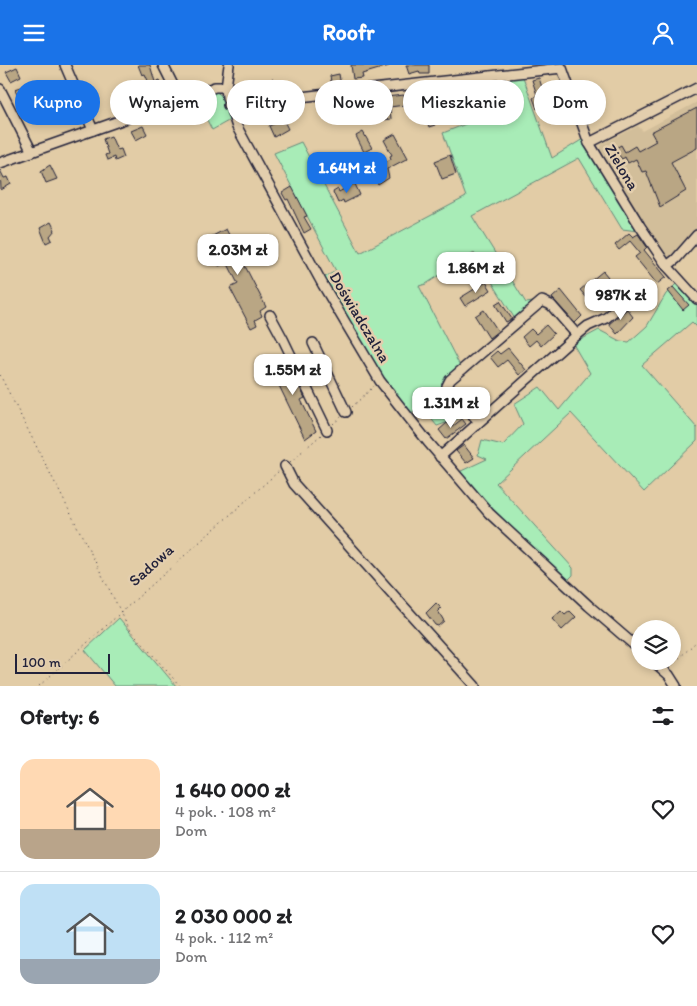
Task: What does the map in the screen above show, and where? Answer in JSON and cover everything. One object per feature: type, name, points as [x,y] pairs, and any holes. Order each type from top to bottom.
[{"type":"street","points":[[66,65],[93,130]]},
{"type":"street","points":[[163,65],[170,80]]},
{"type":"street","name":"Doświadczalna","points":[[227,96],[226,87],[230,65]]},
{"type":"street","name":"Zielona","points":[[305,96],[561,66],[589,143],[667,266],[697,299]]},
{"type":"street","points":[[217,87],[226,87]]},
{"type":"street","points":[[589,143],[697,88]]},
{"type":"street","points":[[0,89],[32,152]]},
{"type":"street","points":[[0,163],[110,124]]},
{"type":"street","name":"Doświadczalna","points":[[237,125],[314,269],[380,381],[440,457],[508,532],[631,642]]},
{"type":"street","points":[[667,266],[676,259],[697,235]]},
{"type":"street","points":[[479,422],[447,386],[450,380],[542,301],[551,305],[577,335]]},
{"type":"street","points":[[440,457],[577,335],[588,326],[606,318],[625,302]]},
{"type":"street","points":[[270,315],[284,339],[326,430]]},
{"type":"street","points":[[313,343],[346,412]]},
{"type":"street","points":[[285,466],[294,484],[475,686]]},
{"type":"street","points":[[663,670],[676,686]]},
{"type":"path","points":[[0,375],[129,628],[180,686]]},
{"type":"path","name":"Sadowa","points":[[38,686],[380,381]]},
{"type":"path","points":[[681,656],[697,641]]},
{"type":"shaded area","points":[[697,102],[697,230],[680,251],[670,258],[665,255],[606,162],[605,154],[601,153],[600,150],[602,144],[638,126],[643,131]]},
{"type":"green space","points":[[522,74],[534,108],[534,125],[540,125],[552,158],[583,139],[638,231],[622,229],[579,158],[472,216],[526,303],[533,302],[515,319],[474,253],[426,284],[419,286],[460,366],[442,384],[469,415],[437,426],[421,406],[410,414],[385,381],[323,278],[336,271],[274,153],[301,142],[360,253],[466,197],[443,133],[463,125],[524,125],[524,80],[483,79]]},
{"type":"green space","points":[[217,92],[222,96],[227,111],[227,122],[212,130],[210,125],[217,125]]},
{"type":"green space","points":[[677,283],[697,305],[697,327],[692,322],[642,365],[697,428],[697,441],[644,492],[571,413],[496,483],[573,568],[573,575],[566,582],[492,512],[459,472],[487,459],[478,455],[482,440],[503,445],[523,424],[514,404],[540,387],[559,410],[590,373],[573,344],[599,330],[620,341],[629,342],[647,326],[666,294]]},
{"type":"green space","points":[[119,618],[176,686],[115,686],[85,650]]},
{"type":"building","points":[[138,65],[150,65],[154,80],[148,80],[145,74],[142,75]]},
{"type":"building","points":[[351,65],[389,66],[362,74],[363,78],[353,79]]},
{"type":"building","points":[[406,65],[429,65],[429,74],[420,74],[419,71],[409,74]]},
{"type":"building","points":[[17,67],[21,76],[11,81],[6,72]]},
{"type":"building","points":[[339,74],[340,80],[331,80],[330,76]]},
{"type":"building","points":[[403,95],[403,105],[393,107],[393,96]]},
{"type":"building","points":[[697,108],[697,148],[671,162],[686,191],[660,207],[646,171],[642,172],[636,159],[628,163],[625,157],[622,159],[614,149],[621,145],[625,152],[635,146],[638,151],[656,141],[651,132]]},
{"type":"building","points":[[286,125],[288,129],[274,137],[269,126]]},
{"type":"building","points":[[143,126],[147,134],[136,140],[131,131]]},
{"type":"building","points":[[363,132],[372,148],[364,152],[356,136]]},
{"type":"building","points":[[395,134],[408,158],[387,169],[389,178],[378,185],[370,169],[391,159],[390,156],[392,155],[384,140]]},
{"type":"building","points":[[111,136],[117,150],[121,149],[124,157],[115,161],[114,157],[107,160],[105,155],[108,154],[103,139]]},
{"type":"building","points":[[450,155],[456,174],[442,179],[435,161]]},
{"type":"building","points":[[50,165],[57,179],[46,183],[41,171]]},
{"type":"building","points":[[0,170],[4,178],[8,177],[11,184],[1,190]]},
{"type":"building","points":[[355,184],[360,195],[344,203],[343,200],[338,203],[333,192],[338,189],[339,192]]},
{"type":"building","points":[[292,187],[307,216],[304,217],[311,229],[304,233],[288,199],[286,200],[282,193]]},
{"type":"building","points":[[51,222],[55,230],[50,236],[52,240],[46,243],[40,228]]},
{"type":"building","points":[[226,229],[266,307],[260,311],[262,316],[255,320],[257,325],[251,328],[230,288],[238,284],[227,262],[219,266],[205,240]]},
{"type":"building","points":[[629,233],[633,237],[638,234],[647,247],[644,250],[666,277],[657,284],[635,257],[640,253],[630,241],[619,250],[615,245]]},
{"type":"building","points":[[603,271],[608,277],[604,281],[606,284],[588,299],[580,290]]},
{"type":"building","points":[[486,282],[491,290],[465,306],[460,298]]},
{"type":"building","points":[[673,287],[689,305],[683,310],[668,291]]},
{"type":"building","points":[[561,290],[582,316],[575,323],[552,298]]},
{"type":"building","points":[[500,301],[512,319],[506,322],[495,304]]},
{"type":"building","points":[[627,309],[633,317],[617,334],[609,324]]},
{"type":"building","points":[[484,310],[498,331],[489,338],[475,316]]},
{"type":"building","points":[[546,325],[554,334],[541,346],[536,340],[529,346],[522,337],[531,329],[536,334]]},
{"type":"building","points":[[508,348],[526,370],[519,375],[507,360],[498,367],[490,357],[497,351],[500,354]]},
{"type":"building","points":[[286,359],[305,398],[301,400],[316,431],[305,439],[270,367]]},
{"type":"building","points":[[462,419],[466,424],[446,439],[439,430],[447,423],[452,427]]},
{"type":"building","points":[[464,445],[474,458],[466,463],[456,451]]},
{"type":"building","points":[[436,603],[441,608],[438,611],[444,621],[438,626],[435,625],[426,613]]},
{"type":"building","points":[[561,611],[565,615],[570,611],[576,617],[562,630],[552,619]]}]
